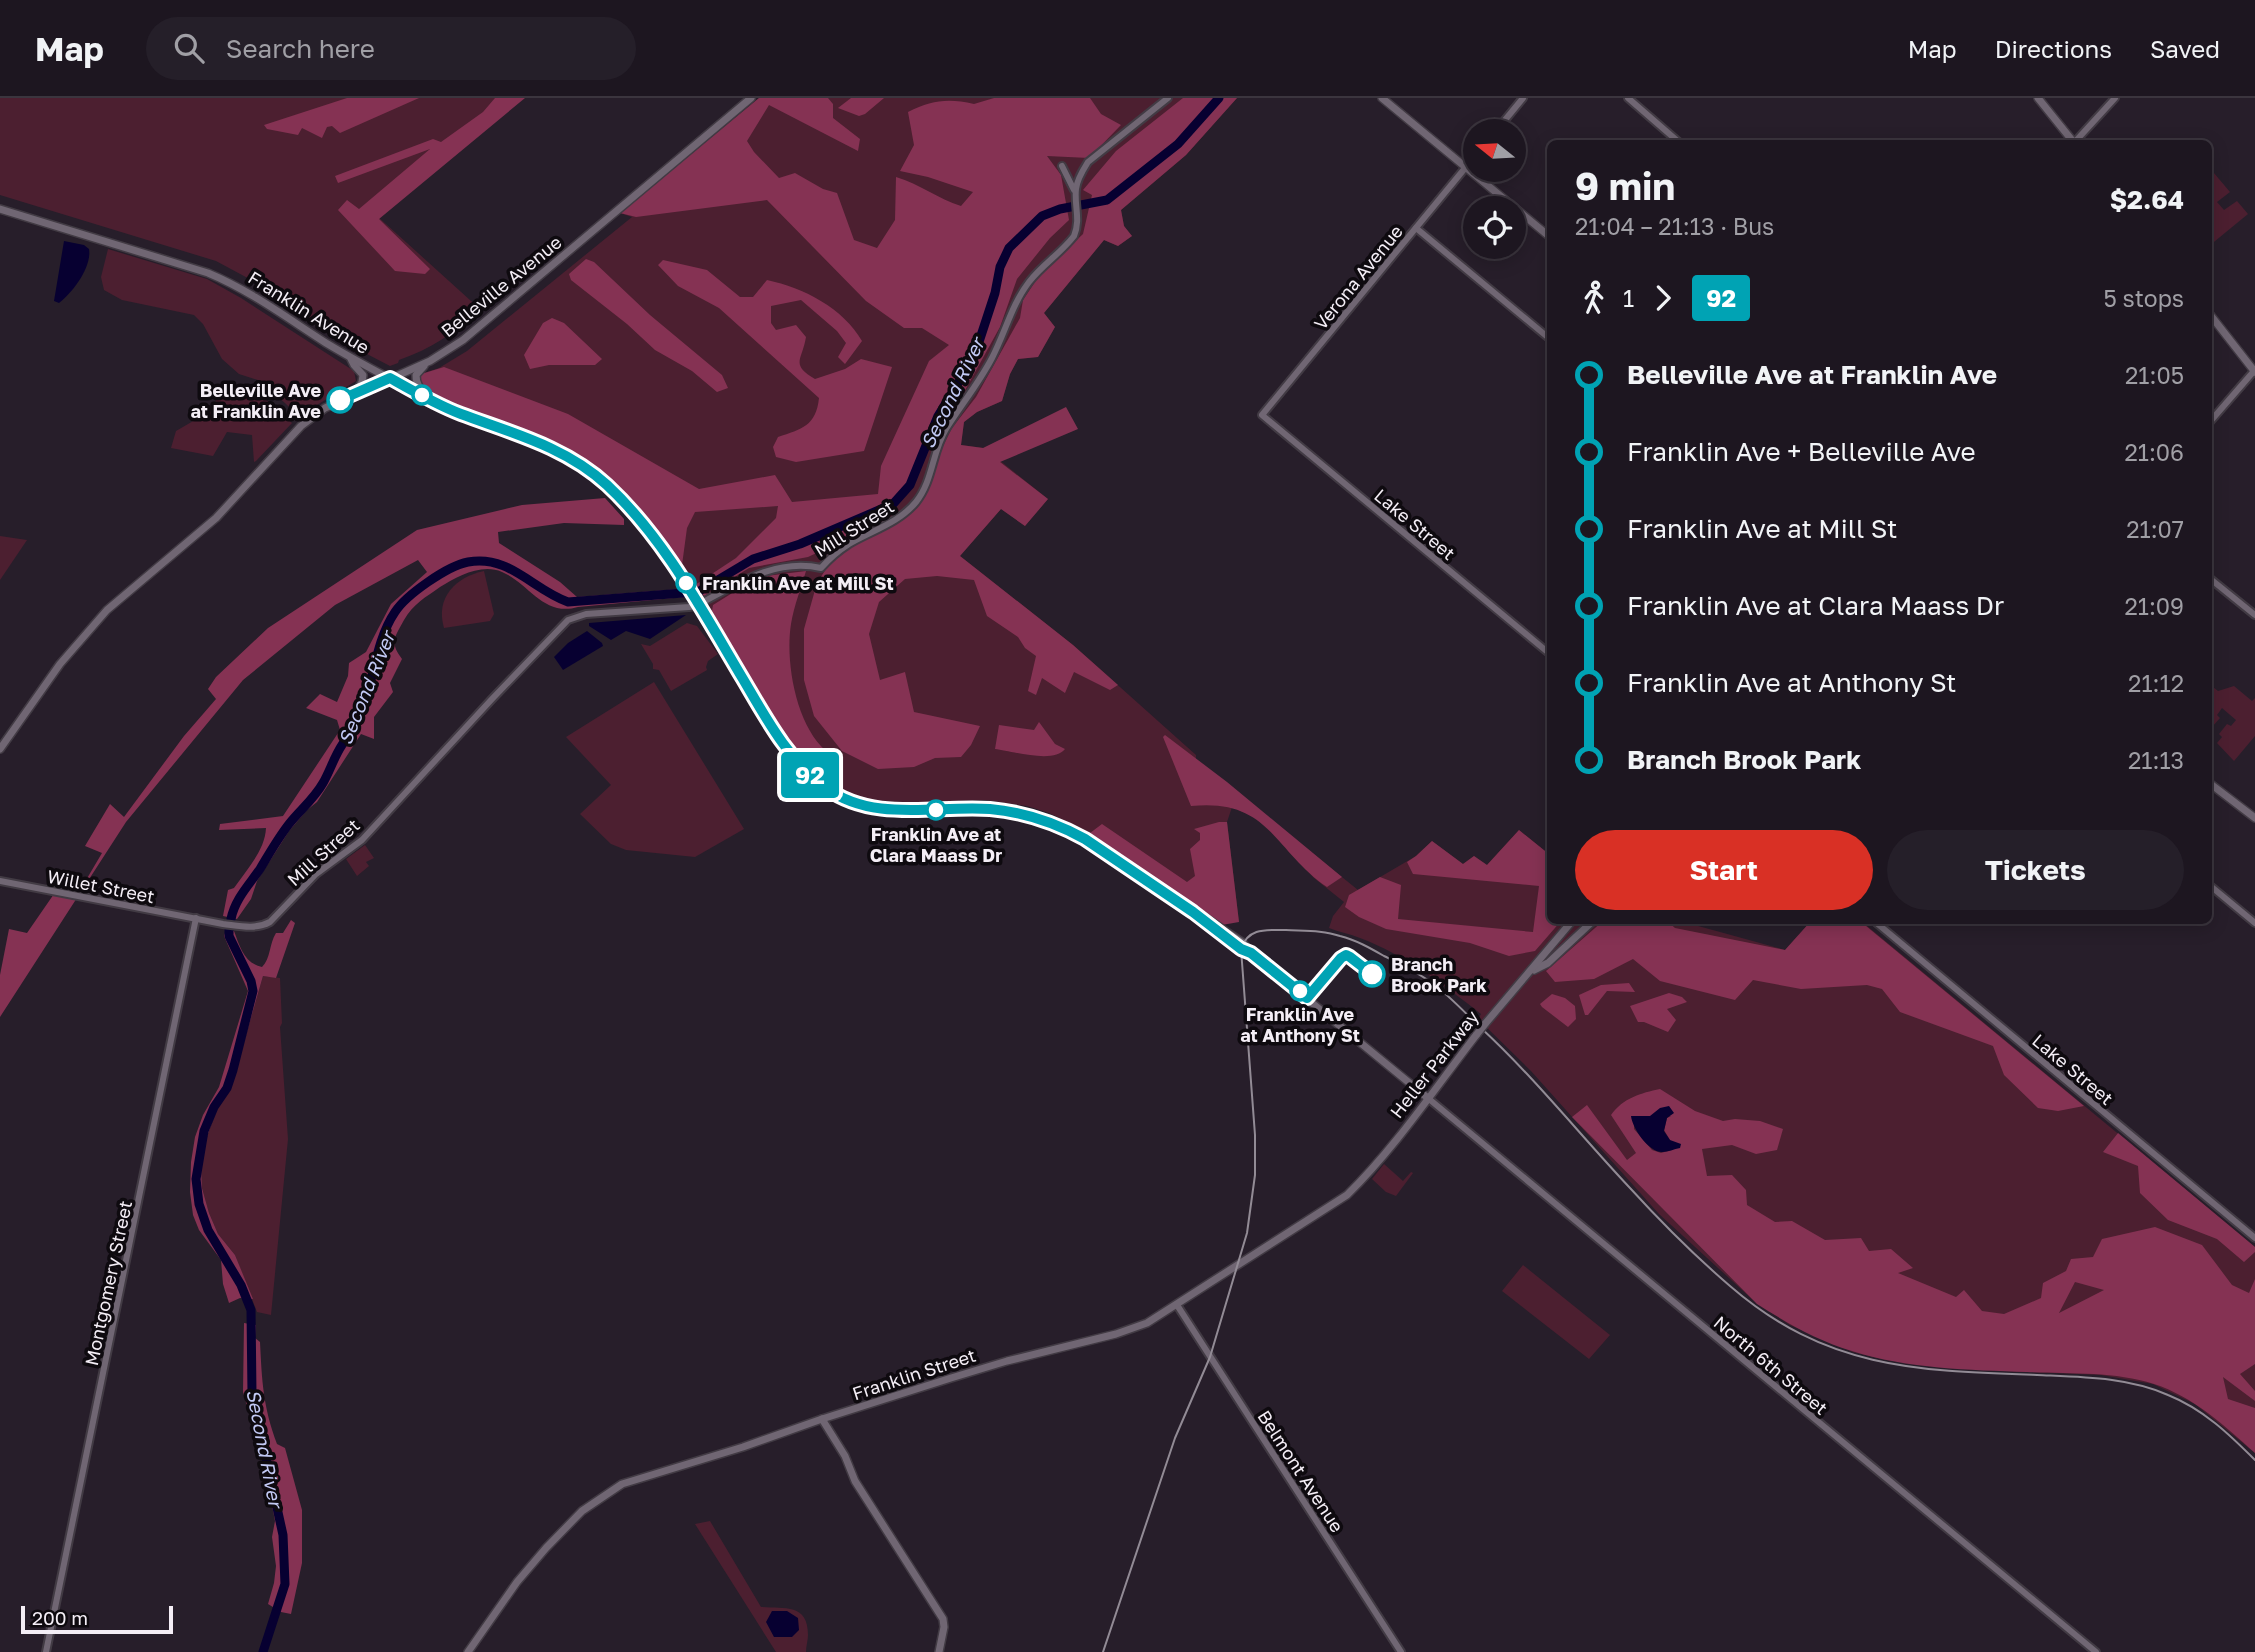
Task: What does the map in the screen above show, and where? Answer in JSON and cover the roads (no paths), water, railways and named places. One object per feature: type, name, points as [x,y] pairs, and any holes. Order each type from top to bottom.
[{"type":"main road","name":"Belleville Avenue","points":[[0,749],[60,664],[107,610],[216,518],[306,421],[355,393],[430,361],[463,340],[751,98]]},
{"type":"main road","points":[[1382,98],[1463,166]]},
{"type":"main road","points":[[2038,98],[2072,140]]},
{"type":"main road","points":[[1482,182],[1547,235]]},
{"type":"main road","name":"Franklin Avenue","points":[[0,208],[216,276],[244,289],[351,358],[431,400],[458,413],[549,446],[589,470],[606,484],[640,521],[686,583],[782,742],[800,765],[827,789],[858,803],[888,809],[990,809],[1038,818],[1085,839],[1243,943],[1251,953],[1429,1099]]},
{"type":"main road","points":[[2212,317],[2255,371]]},
{"type":"main road","points":[[351,358],[363,375],[355,393]]},
{"type":"main road","points":[[430,361],[416,375],[419,388],[431,400]]},
{"type":"main road","points":[[2212,785],[2255,818]]},
{"type":"main road","name":"Heller Parkway","points":[[1391,1144],[1429,1099],[1485,1024],[1570,924]]},
{"type":"main road","name":"Heller Parkway","points":[[1531,972],[1548,963],[1590,924]]},
{"type":"main road","name":"Franklin Street","points":[[468,1652],[517,1582],[547,1548],[582,1511],[622,1484],[1007,1361],[1116,1334],[1147,1323],[1339,1202],[1360,1182],[1391,1144]]},
{"type":"main road","points":[[822,1419],[845,1456],[855,1481],[943,1619],[939,1652]]},
{"type":"street","name":"Mill Street","points":[[196,918],[236,926],[255,927],[270,922],[316,874],[362,839],[568,620],[586,614],[698,604],[750,576],[766,571],[808,566],[821,568],[848,545],[894,520],[913,505],[923,492],[946,429],[976,387],[1020,296],[1035,275],[1066,246],[1078,227],[1075,193],[1088,162],[1168,98]]},
{"type":"street","points":[[1506,119],[1523,98]]},
{"type":"street","points":[[1628,98],[1676,140]]},
{"type":"street","points":[[2077,140],[2115,98]]},
{"type":"street","points":[[1062,166],[1075,193]]},
{"type":"street","name":"Verona Avenue","points":[[1262,415],[1463,170]]},
{"type":"street","points":[[1416,228],[1547,337]]},
{"type":"street","points":[[2212,419],[2255,371]]},
{"type":"street","name":"Lake Street","points":[[1262,415],[1547,652]]},
{"type":"street","points":[[2212,580],[2255,615]]},
{"type":"street","name":"Willet Street","points":[[0,881],[196,918]]},
{"type":"street","points":[[2212,887],[2255,923]]},
{"type":"street","name":"Montgomery Street","points":[[46,1652],[196,918]]},
{"type":"street","name":"Lake Street","points":[[1878,924],[2255,1238]]},
{"type":"street","name":"North 6th Street","points":[[1429,1099],[2096,1652]]},
{"type":"street","name":"Belmont Avenue","points":[[1177,1305],[1401,1652]]},
{"type":"waterway","name":"Second River","points":[[701,590],[753,559],[800,544],[893,504],[910,485],[938,416],[974,357],[995,293],[1000,267],[1009,248],[1042,216],[1060,209],[1107,200],[1178,144],[1219,98]]},
{"type":"waterway","name":"Second River","points":[[231,919],[239,899],[281,835],[319,789],[356,723],[367,696],[384,635],[395,612],[428,582],[459,565],[483,561],[508,568],[568,602],[683,593]]},
{"type":"waterway","name":"Second River","points":[[229,930],[229,936],[251,981],[253,991],[227,1088],[214,1107],[204,1131],[196,1179],[199,1204],[208,1230],[241,1285],[251,1310],[252,1394],[283,1535],[285,1584],[263,1652]]},
{"type":"tram line","points":[[1103,1652],[1175,1438],[1210,1357],[1247,1233],[1255,1175],[1255,1135],[1241,949],[1248,937],[1259,931],[1313,931],[1346,938],[1363,944],[1432,983],[1501,1047],[1691,1251],[1730,1286],[1766,1313],[1802,1334],[1838,1350],[1912,1367],[2087,1377],[2152,1389],[2193,1407],[2255,1460]]},
{"type":"place","name":"Belleville Ave at Franklin Ave","points":[[340,400]]},
{"type":"place","name":"Franklin Ave at Mill St","points":[[686,583]]},
{"type":"place","name":"Franklin Ave at Clara Maass Dr","points":[[936,810]]},
{"type":"place","name":"Branch Brook Park","points":[[1372,974]]},
{"type":"place","name":"Franklin Ave at Anthony St","points":[[1300,991]]}]
